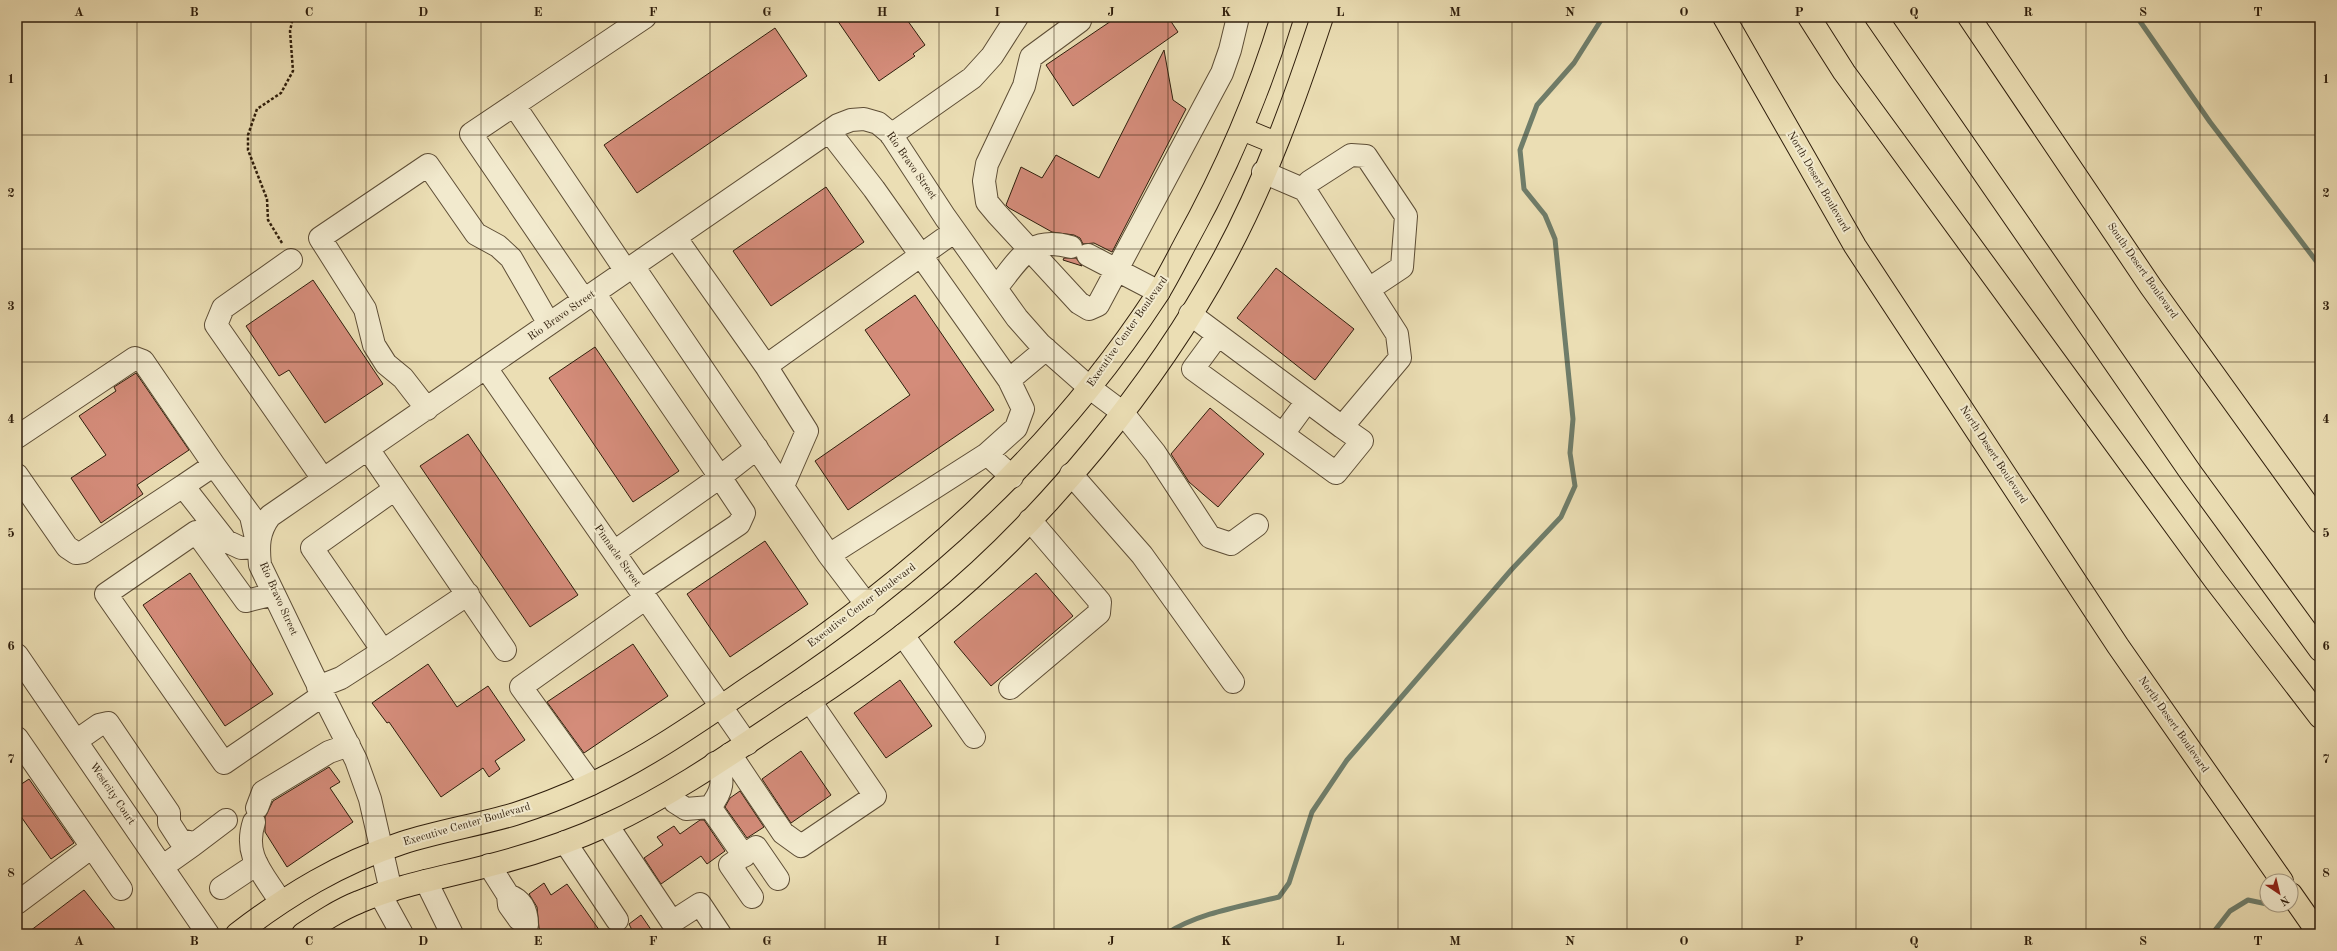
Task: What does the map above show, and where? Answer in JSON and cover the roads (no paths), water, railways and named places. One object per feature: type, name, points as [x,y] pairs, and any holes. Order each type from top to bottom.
[{"type":"main road","name":"Executive Center Boulevard","points":[[237,934],[280,901],[344,865],[405,842],[516,813],[590,784],[663,746],[867,605],[953,534],[1012,477],[1090,388],[1159,292],[1215,191],[1267,66],[1282,17]]},
{"type":"main road","points":[[304,934],[334,914],[385,893],[426,881],[489,866],[565,842],[607,825],[669,793],[810,701],[903,635],[960,588],[1030,520],[1072,474],[1144,384],[1190,314],[1225,257],[1276,143],[1299,87],[1322,17]]},
{"type":"main road","name":"North Desert Boulevard","points":[[1724,17],[1770,101],[1860,252],[2118,646],[2277,873]]},
{"type":"main road","points":[[1809,17],[1844,72],[2214,579],[2320,717]]},
{"type":"main road","points":[[1876,17],[2195,479],[2320,650]]},
{"type":"main road","name":"South Desert Boulevard","points":[[1968,17],[2151,287],[2320,522]]},
{"type":"main road","points":[[1242,129],[1276,143]]},
{"type":"main road","points":[[2299,905],[2319,934]]},
{"type":"street","points":[[590,784],[521,687],[643,594],[739,524],[744,513],[720,477],[471,134],[645,17]]},
{"type":"street","points":[[891,135],[972,78],[992,56],[1017,17]]},
{"type":"street","points":[[1078,17],[1080,21],[1031,57],[1024,86],[987,164],[984,181],[987,202],[1079,303],[1089,309],[1098,305],[1222,72],[1230,50],[1238,17]]},
{"type":"street","points":[[514,105],[757,448],[829,555],[867,605]]},
{"type":"street","name":"Rio Bravo Street","points":[[402,934],[385,893],[381,850],[370,799],[349,745],[320,691],[260,565],[258,547],[261,531],[270,516],[829,131],[851,120],[864,119],[878,122],[891,135],[955,231],[1017,318],[1046,349],[1090,388],[1122,412],[1155,453],[1210,537],[1231,544],[1257,525]]},
{"type":"street","points":[[829,131],[874,189],[1009,380],[1023,409],[1016,428],[987,454],[829,555]]},
{"type":"street","points":[[1305,190],[1309,182],[1351,155],[1366,156],[1406,216],[1402,267],[1369,289]]},
{"type":"street","points":[[427,409],[403,378],[386,364],[378,352],[374,345],[365,309],[320,238],[428,165],[476,234],[498,246],[511,258],[549,324]]},
{"type":"street","points":[[1263,172],[1305,190],[1397,334],[1400,358],[1342,427]]},
{"type":"street","points":[[766,366],[955,231]]},
{"type":"street","points":[[675,237],[766,366],[807,431],[783,486]]},
{"type":"street","points":[[996,288],[1029,248],[1055,243],[1079,251],[1159,292]]},
{"type":"street","points":[[291,260],[223,308],[216,325],[323,480]]},
{"type":"street","points":[[1190,314],[1362,441],[1336,472],[1193,369],[1218,335]]},
{"type":"street","points":[[1009,380],[1046,349]]},
{"type":"street","points":[[17,437],[135,358],[143,361],[251,516],[258,547],[241,548],[226,541],[183,486]]},
{"type":"street","name":"Pinnacle Street","points":[[486,368],[721,706],[730,754]]},
{"type":"street","points":[[1283,434],[1307,401]]},
{"type":"street","points":[[614,552],[720,477],[757,448]]},
{"type":"street","points":[[368,449],[506,650]]},
{"type":"street","points":[[987,454],[1012,477]]},
{"type":"street","points":[[17,475],[67,547],[76,553],[83,552],[214,464]]},
{"type":"street","points":[[1072,474],[1142,555],[1233,682]]},
{"type":"street","points":[[383,651],[312,548],[395,489]]},
{"type":"street","points":[[1010,688],[1099,613],[1100,602],[1030,520]]},
{"type":"street","points":[[274,594],[246,601],[196,532],[106,594],[224,763],[320,691],[468,594]]},
{"type":"street","points":[[903,635],[974,737]]},
{"type":"street","name":"Westcity Court","points":[[17,655],[208,934]]},
{"type":"street","points":[[730,754],[782,833],[801,846],[875,796],[810,701]]},
{"type":"street","points":[[76,741],[99,725],[108,723],[169,813],[178,815],[191,833],[191,844]]},
{"type":"street","points":[[17,738],[121,890]]},
{"type":"street","points":[[162,867],[191,844],[226,820],[256,815],[330,752],[349,745]]},
{"type":"street","points":[[669,793],[675,802],[686,809],[697,810],[710,806],[719,797],[722,786],[721,772],[730,754]]},
{"type":"street","points":[[710,806],[744,856]]},
{"type":"street","points":[[226,820],[256,815]]},
{"type":"street","points":[[256,815],[251,854],[280,901]]},
{"type":"street","points":[[607,825],[672,922],[700,904],[720,934]]},
{"type":"street","points":[[565,842],[617,920]]},
{"type":"street","points":[[17,903],[92,847]]},
{"type":"street","points":[[752,897],[730,865],[756,847],[778,879]]},
{"type":"street","points":[[221,888],[257,864]]},
{"type":"street","points":[[489,866],[508,895],[508,904],[519,920],[530,930]]},
{"type":"street","points":[[426,881],[452,934]]},
{"type":"waterway","points":[[1166,934],[1206,915],[1279,897],[1289,883],[1312,812],[1347,760],[1512,569],[1561,517],[1575,486],[1570,453],[1573,419],[1555,239],[1545,215],[1524,189],[1520,150],[1537,105],[1574,63],[1603,17]]},
{"type":"waterway","points":[[2137,17],[2210,122],[2320,266]]},
{"type":"waterway","points":[[2212,934],[2230,911],[2248,900],[2259,902]]},
{"type":"waterway","points":[[2311,912],[2320,914]]}]
